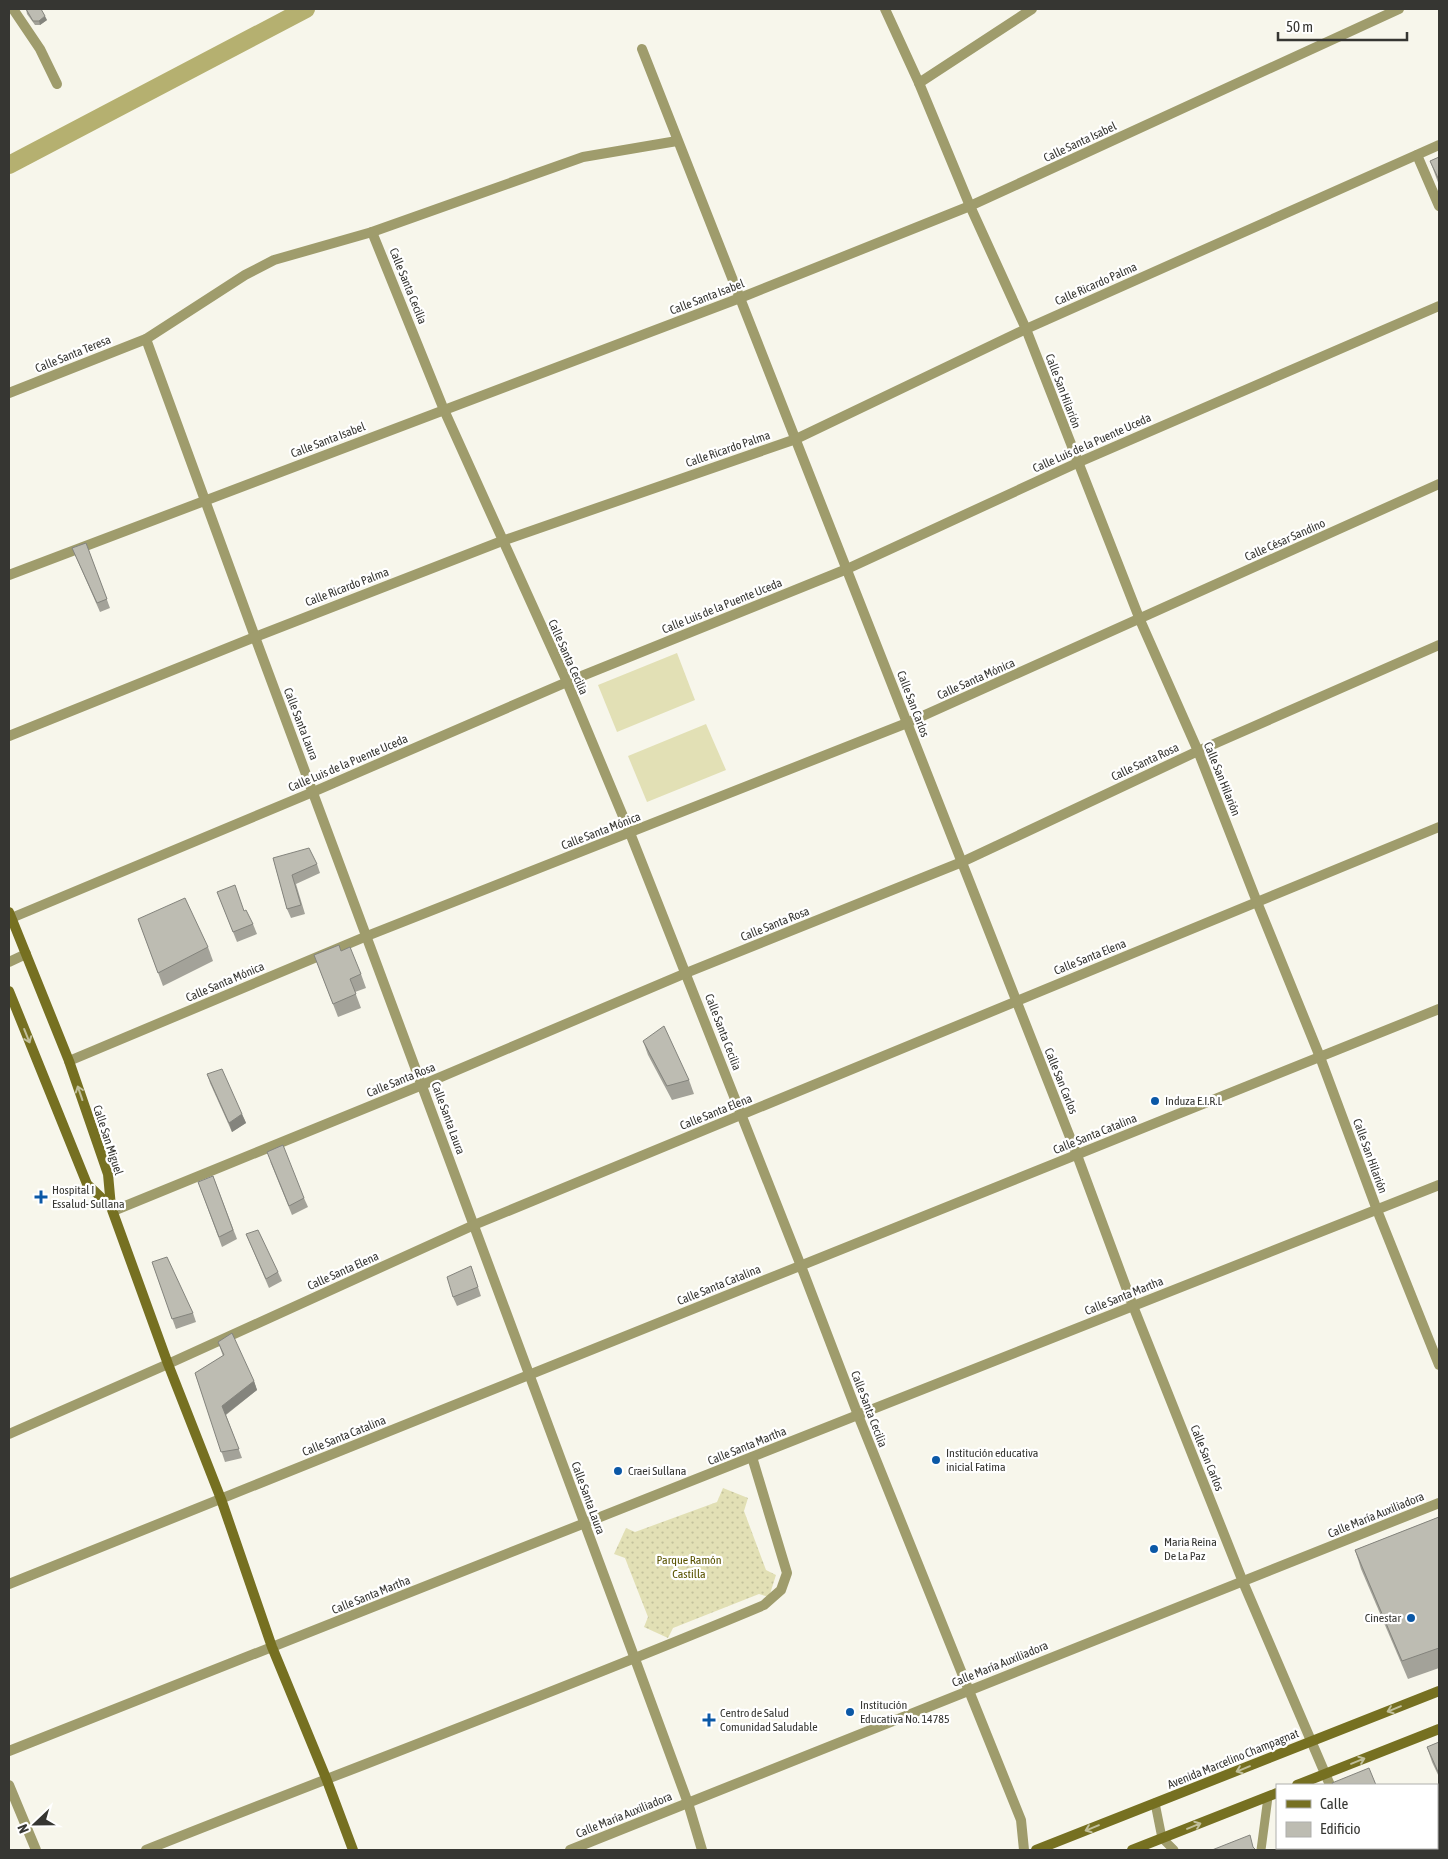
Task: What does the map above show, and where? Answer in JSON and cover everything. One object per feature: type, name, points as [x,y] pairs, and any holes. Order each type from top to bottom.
[{"type":"street","points":[[13,9],[40,49],[57,84]]},
{"type":"street","name":"Calle San Hilarión","points":[[885,9],[919,83],[970,206],[1026,329],[1140,620],[1198,751],[1320,1057],[1377,1210],[1439,1365]]},
{"type":"street","points":[[919,83],[1032,9]]},
{"type":"street","name":"Calle Santa Isabel","points":[[9,575],[740,298],[970,206],[1399,9]]},
{"type":"street","name":"Calle San Carlos","points":[[642,49],[1077,1155],[1133,1306],[1243,1582],[1330,1784]]},
{"type":"street","name":"Calle Santa Teresa","points":[[9,394],[146,338],[244,275],[274,260],[372,232],[583,157],[677,141]]},
{"type":"street","name":"Calle Ricardo Palma","points":[[9,736],[502,540],[796,439],[1026,329],[1439,146]]},
{"type":"street","points":[[1416,155],[1439,206]]},
{"type":"street","name":"Calle Santa Cecilia","points":[[372,232],[444,410],[567,682],[630,833],[858,1415],[1020,1820],[1024,1850]]},
{"type":"street","name":"Calle Luis de la Puente Uceda","points":[[10,916],[313,792],[567,682],[847,569],[1077,463],[1439,306]]},
{"type":"street","name":"Calle Santa Laura","points":[[146,338],[255,637],[688,1803],[702,1850]]},
{"type":"street","name":"Calle César Sandino","points":[[1140,620],[1439,484]]},
{"type":"street","name":"Calle Santa Mónica","points":[[69,1060],[367,936],[907,723],[1140,620]]},
{"type":"street","name":"Calle Santa Rosa","points":[[112,1209],[422,1086],[686,973],[962,862],[1198,751],[1439,645]]},
{"type":"street","name":"Calle Santa Elena","points":[[9,1434],[474,1225],[1439,827]]},
{"type":"street","name":"Calle San Miguel","points":[[10,916],[69,1060],[108,1174],[112,1209]]},
{"type":"street","points":[[9,962],[26,954]]},
{"type":"street","points":[[9,991],[87,1184],[112,1209],[168,1364],[221,1499],[272,1647],[326,1778],[353,1850]]},
{"type":"street","name":"Calle Santa Catalina","points":[[9,1584],[1439,1009]]},
{"type":"street","name":"Calle Santa Martha","points":[[9,1752],[1439,1185]]},
{"type":"street","points":[[146,1850],[326,1778],[635,1659],[764,1605],[780,1590],[787,1573],[752,1457]]},
{"type":"street","name":"Calle María Auxiliadora","points":[[570,1850],[1439,1503]]},
{"type":"street","name":"Avenida Marcelino Champagnat","points":[[1036,1850],[1439,1691]]},
{"type":"street","points":[[1300,1784],[1439,1729]]},
{"type":"street","points":[[9,1785],[36,1850]]},
{"type":"street","points":[[1132,1850],[1272,1795]]},
{"type":"lane","points":[[1261,1850],[1272,1795]]},
{"type":"lane","points":[[1155,1803],[1162,1838],[1174,1850]]},
{"type":"green space","points":[[677,653],[695,700],[617,732],[598,685]]},
{"type":"green space","points":[[706,724],[726,770],[647,802],[628,756]]},
{"type":"green space","name":"Parque Ramón Castilla","points":[[723,1488],[748,1498],[744,1511],[766,1570],[776,1575],[769,1597],[759,1594],[673,1628],[668,1638],[644,1627],[648,1617],[625,1558],[614,1554],[626,1528],[635,1532],[717,1502]]},
{"type":"building","points":[[26,9],[41,9],[45,16],[39,21],[33,21]]},
{"type":"building","points":[[1439,157],[1439,180],[1430,161]]},
{"type":"building","points":[[86,543],[107,599],[97,603],[72,548]]},
{"type":"building","points":[[309,848],[317,864],[292,875],[301,905],[287,909],[273,858]]},
{"type":"building","points":[[235,885],[244,911],[246,910],[253,924],[233,932],[217,892]]},
{"type":"building","points":[[185,898],[208,947],[158,973],[138,919]]},
{"type":"building","points":[[339,945],[341,951],[350,947],[361,974],[350,979],[356,994],[333,1004],[314,955]]},
{"type":"building","points":[[664,1026],[689,1080],[667,1086],[643,1041]]},
{"type":"building","points":[[222,1069],[242,1114],[229,1123],[207,1074]]},
{"type":"building","points":[[283,1145],[304,1198],[289,1206],[267,1152]]},
{"type":"building","points":[[213,1176],[233,1230],[219,1237],[198,1182]]},
{"type":"building","points":[[258,1230],[278,1272],[266,1279],[246,1234]]},
{"type":"building","points":[[167,1257],[193,1313],[172,1319],[152,1262]]},
{"type":"building","points":[[471,1266],[478,1287],[453,1297],[447,1277]]},
{"type":"building","points":[[232,1333],[254,1381],[222,1406],[239,1449],[221,1452],[195,1373],[224,1355],[218,1342]]},
{"type":"building","name":"Cinestar","points":[[1439,1517],[1439,1648],[1402,1661],[1355,1550]]},
{"type":"building","points":[[1439,1742],[1439,1774],[1427,1747]]},
{"type":"building","points":[[1369,1768],[1376,1784],[1332,1784]]},
{"type":"building","points":[[1438,1804],[1439,1850],[1361,1850],[1438,1849]]},
{"type":"building","points":[[1250,1835],[1253,1847],[1256,1850],[1212,1850]]},
{"type":"waterway","points":[[9,165],[306,9]]},
{"type":"place","name":"Induza E.I.R.L","points":[[1155,1101]]},
{"type":"place","name":"Hospital I Essalud- Sullana","points":[[41,1197]]},
{"type":"place","name":"Institución educativa inicial Fatima","points":[[936,1460]]},
{"type":"place","name":"Craei Sullana","points":[[618,1471]]},
{"type":"place","name":"Maria Reina De La Paz","points":[[1154,1549]]},
{"type":"place","name":"Cinestar","points":[[1411,1618]]},
{"type":"place","name":"Institución Educativa No. 14785","points":[[850,1712]]},
{"type":"place","name":"Centro de Salud Comunidad Saludable","points":[[709,1720]]}]
